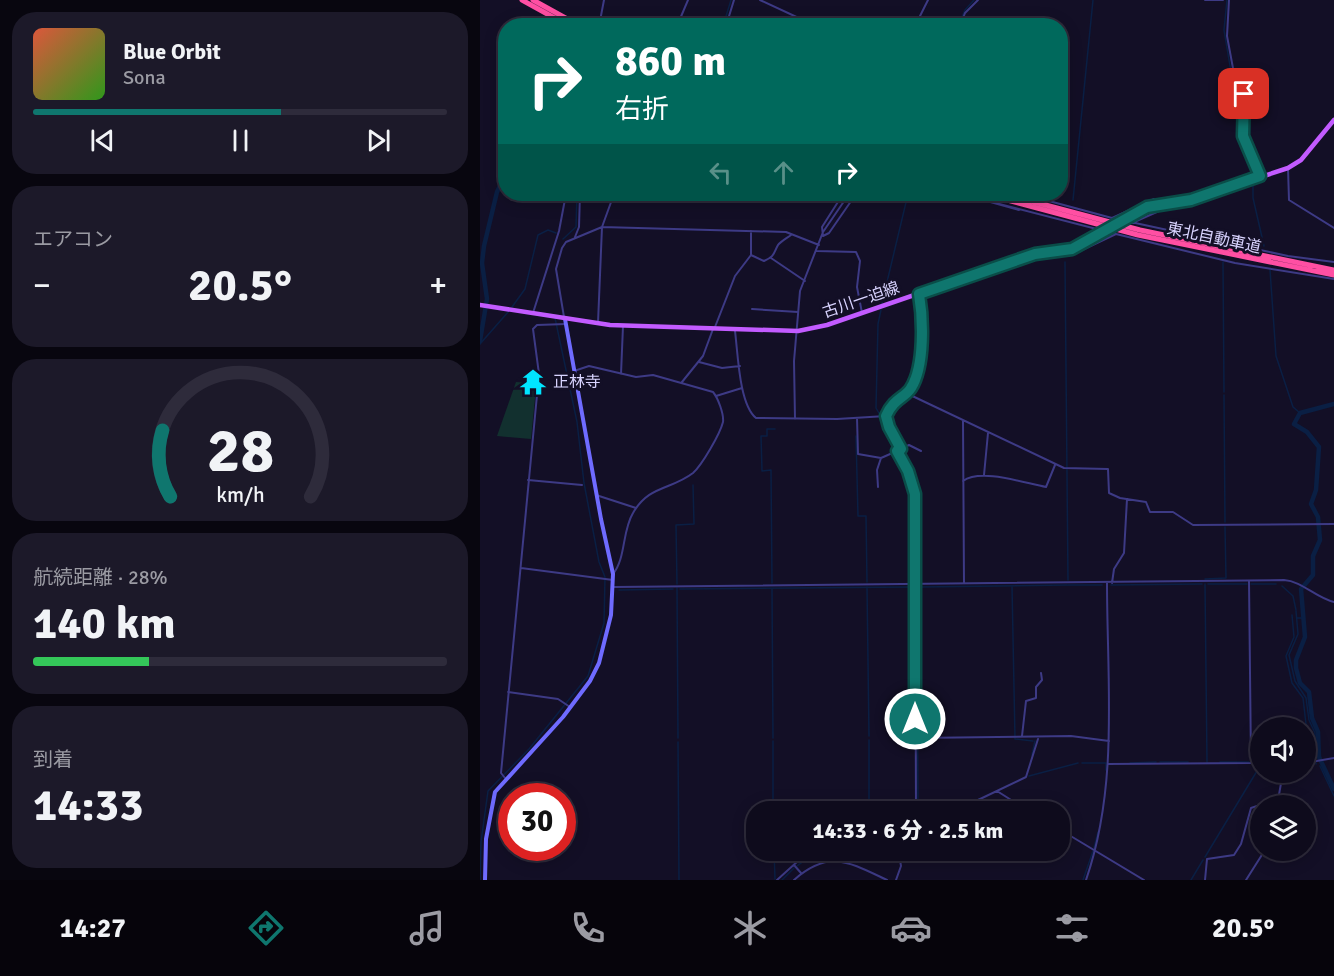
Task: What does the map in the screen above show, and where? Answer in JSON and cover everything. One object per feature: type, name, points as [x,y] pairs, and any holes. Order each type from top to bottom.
[{"type":"highway","points":[[522,0],[555,18]]},
{"type":"highway","points":[[533,0],[566,18]]},
{"type":"highway","name":"東北自動車道","points":[[1011,201],[1149,238],[1334,277]]},
{"type":"highway","name":"東北自動車道","points":[[1030,201],[1140,230],[1334,270]]},
{"type":"main road","name":"古川一迫線","points":[[480,305],[561,320],[623,326],[798,331],[827,325],[1035,254],[1072,249],[1128,218],[1161,203],[1184,202],[1288,168],[1301,160],[1334,120]]},
{"type":"street","points":[[601,18],[604,0]]},
{"type":"street","points":[[680,18],[688,0]]},
{"type":"street","points":[[728,18],[734,0]]},
{"type":"street","points":[[760,0],[799,18]]},
{"type":"street","points":[[918,17],[928,0]]},
{"type":"street","points":[[963,18],[978,0]]},
{"type":"street","points":[[1205,0],[1223,0]]},
{"type":"street","points":[[1229,0],[1227,36],[1235,79],[1244,94],[1243,136],[1256,177]]},
{"type":"street","points":[[1288,168],[1289,200],[1334,228]]},
{"type":"street","points":[[1132,223],[1159,211],[1190,205],[1203,196]]},
{"type":"street","points":[[1112,218],[1154,199],[1161,203]]},
{"type":"street","points":[[533,313],[560,231],[565,201]]},
{"type":"street","points":[[575,238],[579,227],[580,201]]},
{"type":"street","points":[[598,323],[602,227],[612,201]]},
{"type":"street","points":[[823,236],[822,227],[839,201]]},
{"type":"street","points":[[795,419],[794,361],[800,291],[827,224],[844,201]]},
{"type":"street","points":[[823,236],[829,233],[851,201]]},
{"type":"street","points":[[988,201],[1235,263],[1334,277]]},
{"type":"street","points":[[996,201],[1024,210]]},
{"type":"street","points":[[1050,201],[1132,223],[1288,256],[1334,262]]},
{"type":"street","points":[[613,574],[574,371],[561,320],[556,269],[564,244],[602,227],[791,234],[819,245]]},
{"type":"street","points":[[682,382],[703,356],[735,276],[751,255],[753,245],[751,231]]},
{"type":"street","points":[[751,255],[764,261],[771,258],[777,253],[779,243],[791,234]]},
{"type":"street","points":[[1072,249],[1078,252],[1116,234]]},
{"type":"street","points":[[817,251],[856,252],[860,261],[857,287],[862,312]]},
{"type":"street","points":[[771,258],[805,281]]},
{"type":"street","points":[[916,801],[915,494],[886,416],[893,403],[912,387],[921,355],[919,294]]},
{"type":"street","points":[[752,309],[798,312]]},
{"type":"street","points":[[506,778],[501,773],[539,374],[533,329],[537,325],[555,325],[561,320]]},
{"type":"street","points":[[621,374],[623,326]]},
{"type":"street","points":[[735,330],[742,388],[747,406],[756,418],[879,418],[886,416]]},
{"type":"street","points":[[698,361],[722,368],[740,366]]},
{"type":"street","points":[[485,880],[491,802],[506,778],[590,681],[599,663],[611,615],[614,587],[611,580],[636,508],[650,493],[688,476],[707,457],[722,423],[716,396],[712,392],[653,375],[638,377],[589,366],[574,371]]},
{"type":"street","points":[[716,396],[742,388]]},
{"type":"street","points":[[906,393],[1066,469],[1108,469],[1109,493],[1146,502],[1150,512],[1173,512],[1193,525],[1334,524]]},
{"type":"street","points":[[857,418],[858,454],[881,458],[909,445],[921,451]]},
{"type":"street","points":[[963,421],[964,583]]},
{"type":"street","points":[[984,475],[989,432]]},
{"type":"street","points":[[878,487],[877,470],[881,458]]},
{"type":"street","points":[[963,481],[972,475],[984,475],[1046,487],[1056,464]]},
{"type":"street","points":[[528,480],[582,485]]},
{"type":"street","points":[[596,495],[636,508]]},
{"type":"street","points":[[1113,583],[1114,569],[1124,553],[1127,499]]},
{"type":"street","points":[[520,568],[611,580]]},
{"type":"street","points":[[614,587],[1289,580],[1334,602]]},
{"type":"street","points":[[1249,581],[1250,717]]},
{"type":"street","points":[[1086,880],[1104,807],[1108,764],[1107,583]]},
{"type":"street","points":[[1022,736],[1026,701],[1036,698],[1036,687],[1042,680],[1041,673]]},
{"type":"street","points":[[508,692],[551,697],[569,706]]},
{"type":"street","points":[[917,738],[1022,736],[1039,739],[1071,736],[1108,741]]},
{"type":"street","points":[[979,801],[1026,777],[1039,739]]},
{"type":"street","points":[[1316,760],[1334,758]]},
{"type":"street","points":[[1108,764],[1250,763]]},
{"type":"street","points":[[998,791],[1013,801]]},
{"type":"street","points":[[1205,880],[1207,859],[1234,855],[1241,844],[1250,812]]},
{"type":"street","points":[[1070,836],[1144,880]]},
{"type":"street","points":[[794,880],[817,863],[828,860],[860,866],[885,880]]},
{"type":"street","points":[[777,880],[800,861]]},
{"type":"street","points":[[896,880],[901,866],[900,861]]},
{"type":"street","points":[[1246,880],[1258,861]]},
{"type":"street","points":[[794,865],[801,873]]},
{"type":"green space","points":[[516,382],[530,383],[530,387],[536,388],[531,439],[497,436]]},
{"type":"waterway","points":[[725,18],[731,0]]},
{"type":"waterway","points":[[962,18],[974,0]]},
{"type":"waterway","points":[[1073,200],[1093,0]]},
{"type":"waterway","points":[[1227,0],[1224,30],[1232,78],[1242,97],[1239,134],[1253,172],[1253,198],[1264,246]]},
{"type":"waterway","points":[[480,341],[487,299],[482,263],[484,246],[498,190]]},
{"type":"waterway","points":[[563,239],[576,227],[577,201]]},
{"type":"waterway","points":[[882,303],[906,201]]},
{"type":"waterway","points":[[512,307],[525,289],[538,235],[548,230],[556,233]]},
{"type":"waterway","points":[[1065,262],[1068,580]]},
{"type":"waterway","points":[[1223,262],[1224,392]]},
{"type":"waterway","points":[[1270,270],[1276,356],[1293,407],[1300,413]]},
{"type":"waterway","points":[[881,310],[878,324],[876,408],[903,455],[914,485],[918,507],[916,582]]},
{"type":"waterway","points":[[480,344],[509,311]]},
{"type":"waterway","points":[[480,880],[481,842],[488,791],[529,749],[588,676],[604,623],[605,577],[599,562],[584,483],[577,422],[555,318]]},
{"type":"waterway","points":[[1224,395],[1225,522]]},
{"type":"waterway","points":[[1334,404],[1300,413],[1294,424],[1307,432],[1319,447],[1316,490],[1311,504],[1318,517],[1320,540],[1313,556],[1313,575],[1301,589],[1305,637],[1296,660],[1296,668],[1300,683],[1309,692],[1312,718],[1318,732],[1319,757],[1334,789]]},
{"type":"waterway","points":[[772,583],[771,470],[762,471],[761,436],[767,436],[767,429],[775,429]]},
{"type":"waterway","points":[[856,436],[858,516],[866,516],[867,582]]},
{"type":"waterway","points":[[677,584],[676,525],[694,524],[693,485]]},
{"type":"waterway","points":[[1205,579],[1226,578],[1225,527]]},
{"type":"waterway","points":[[1111,585],[1202,584]]},
{"type":"waterway","points":[[1205,584],[1207,762]]},
{"type":"waterway","points":[[1208,584],[1247,584]]},
{"type":"waterway","points":[[1251,584],[1276,584]]},
{"type":"waterway","points":[[920,587],[1067,585]]},
{"type":"waterway","points":[[1068,585],[1102,585]]},
{"type":"waterway","points":[[1012,586],[1015,739],[1033,741]]},
{"type":"waterway","points":[[1282,586],[1293,596],[1296,610]]},
{"type":"waterway","points":[[867,587],[869,736]]},
{"type":"waterway","points":[[680,589],[912,587]]},
{"type":"waterway","points":[[677,588],[678,738]]},
{"type":"waterway","points":[[619,590],[673,589]]},
{"type":"waterway","points":[[772,589],[773,738]]},
{"type":"waterway","points":[[1296,611],[1298,634],[1289,655],[1295,681],[1306,698],[1309,717]]},
{"type":"waterway","points":[[1292,615],[1294,637],[1286,656],[1292,683],[1303,698],[1305,717]]},
{"type":"waterway","points":[[1297,618],[1303,618]]},
{"type":"waterway","points":[[917,623],[918,801]]},
{"type":"waterway","points":[[869,740],[869,801]]},
{"type":"waterway","points":[[773,741],[773,801]]},
{"type":"waterway","points":[[1032,755],[1035,741]]},
{"type":"waterway","points":[[678,742],[679,880]]},
{"type":"waterway","points":[[1130,763],[1156,762]]},
{"type":"waterway","points":[[1160,762],[1188,762]]},
{"type":"waterway","points":[[1220,762],[1249,762]]},
{"type":"waterway","points":[[1029,776],[1078,763]]},
{"type":"waterway","points":[[1082,763],[1106,763],[1106,770]]},
{"type":"waterway","points":[[1320,766],[1334,796]]},
{"type":"waterway","points":[[1205,857],[1250,783]]},
{"type":"waterway","points":[[1094,848],[1098,832]]},
{"type":"waterway","points":[[1083,880],[1093,851]]},
{"type":"waterway","points":[[1191,880],[1203,860]]},
{"type":"waterway","points":[[774,861],[775,879]]},
{"type":"waterway","points":[[797,866],[806,861]]},
{"type":"waterway","points":[[782,880],[794,868]]},
{"type":"place","name":"正林寺","points":[[533,382]]},
{"type":"route","points":[[915,719],[915,494],[908,471],[897,451],[901,449],[889,427],[886,416],[893,403],[912,387],[922,352],[919,294],[1035,254],[1072,249],[1147,207],[1191,200],[1260,176],[1243,136],[1241,125],[1244,94]]}]
